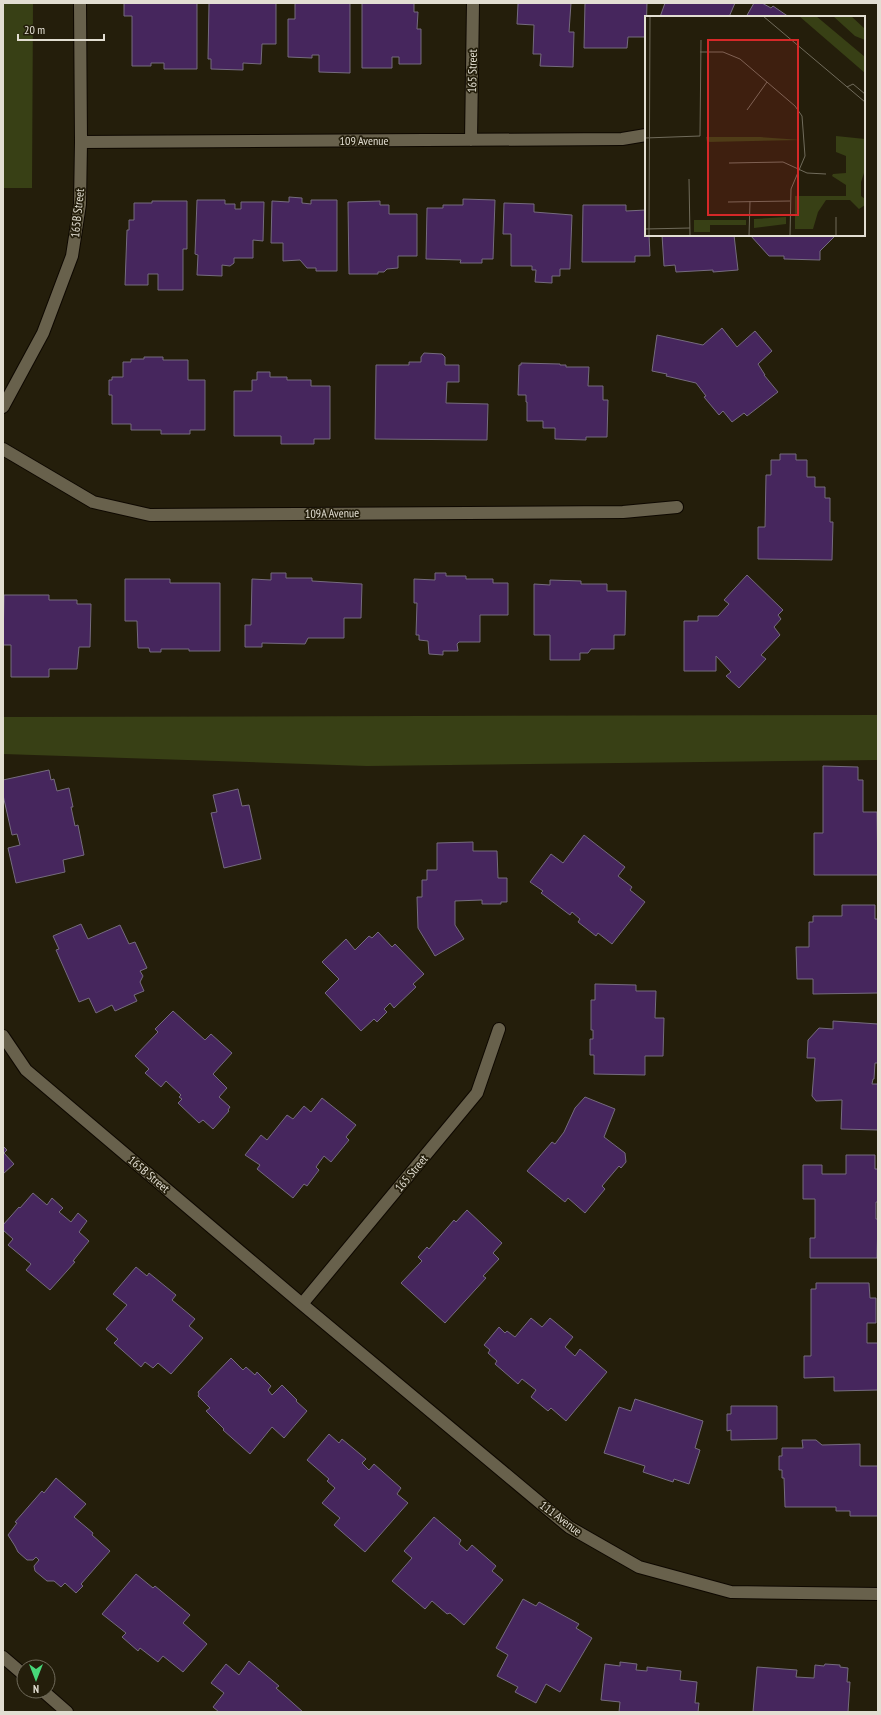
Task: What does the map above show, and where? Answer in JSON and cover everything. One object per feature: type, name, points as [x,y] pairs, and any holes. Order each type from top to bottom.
[{"type":"street","name":"165B Street","points":[[3,407],[43,333],[72,256],[80,204],[80,3]]},
{"type":"street","name":"165 Street","points":[[470,140],[473,3]]},
{"type":"street","name":"109 Avenue","points":[[81,142],[622,139],[645,135]]},
{"type":"street","name":"109A Avenue","points":[[3,449],[93,502],[150,515],[623,512],[677,507]]},
{"type":"street","name":"165 Street","points":[[302,1304],[477,1093],[499,1029]]},
{"type":"street","name":"165B Street","points":[[3,1036],[26,1070],[302,1304]]},
{"type":"street","name":"111 Avenue","points":[[302,1304],[569,1527],[639,1567],[731,1592],[878,1594]]},
{"type":"street","points":[[3,1657],[16,1668]]},
{"type":"street","points":[[52,1699],[67,1712]]},
{"type":"green space","points":[[3,3],[33,3],[32,188],[3,188]]},
{"type":"green space","points":[[878,715],[878,760],[367,766],[3,754],[3,717]]},
{"type":"building","points":[[124,3],[197,3],[197,69],[164,69],[164,63],[151,63],[151,66],[132,66],[132,16],[124,16]]},
{"type":"building","points":[[209,3],[276,3],[276,44],[262,44],[261,64],[243,63],[243,70],[211,69],[211,59],[208,59]]},
{"type":"building","points":[[295,3],[350,3],[350,73],[319,72],[319,55],[312,55],[312,58],[288,57],[288,19],[295,19]]},
{"type":"building","points":[[362,3],[414,3],[414,12],[418,12],[417,29],[421,29],[421,64],[399,64],[399,57],[392,57],[392,68],[362,68]]},
{"type":"building","points":[[519,3],[571,3],[569,32],[574,32],[573,67],[540,66],[541,54],[533,54],[534,25],[517,24]]},
{"type":"building","points":[[585,3],[647,3],[647,16],[645,16],[645,37],[628,37],[627,48],[584,48]]},
{"type":"building","points":[[665,3],[735,3],[729,16],[660,16]]},
{"type":"building","points":[[754,3],[762,3],[771,8],[773,6],[788,16],[747,16]]},
{"type":"building","points":[[289,197],[302,198],[302,203],[311,204],[311,200],[337,200],[337,271],[316,271],[316,268],[307,268],[300,260],[283,261],[283,243],[271,243],[272,201],[289,202]]},
{"type":"building","points":[[463,199],[495,200],[493,259],[482,259],[482,263],[460,263],[461,260],[426,259],[427,208],[443,208],[443,205],[463,205]]},
{"type":"building","points":[[197,200],[225,200],[225,204],[235,204],[235,209],[241,209],[241,202],[264,202],[263,241],[253,240],[253,258],[234,258],[234,263],[230,266],[222,265],[222,276],[197,275],[198,255],[195,254]]},
{"type":"building","points":[[152,201],[187,201],[187,249],[183,249],[183,290],[158,290],[158,274],[148,274],[148,285],[125,285],[127,230],[129,230],[129,220],[134,220],[134,203],[152,203]]},
{"type":"building","points":[[380,201],[380,205],[389,205],[389,214],[417,214],[417,256],[398,256],[398,268],[387,269],[384,272],[378,272],[378,274],[349,274],[348,202]]},
{"type":"building","points":[[504,203],[534,204],[534,212],[572,215],[570,269],[560,269],[560,276],[552,276],[552,283],[535,282],[536,270],[532,270],[532,266],[511,266],[511,234],[503,234]]},
{"type":"building","points":[[583,205],[626,205],[626,211],[645,210],[645,236],[649,236],[650,256],[635,256],[635,262],[582,262]]},
{"type":"building","points":[[662,236],[734,236],[738,270],[676,272],[675,265],[664,266]]},
{"type":"building","points":[[751,236],[835,236],[820,251],[820,260],[784,259],[784,256],[769,256]]},
{"type":"building","points":[[722,328],[737,347],[755,331],[772,351],[758,364],[764,375],[778,392],[747,416],[744,413],[732,422],[723,411],[719,415],[704,397],[706,396],[696,383],[652,371],[657,335],[703,345]]},
{"type":"building","points":[[424,353],[442,354],[445,357],[445,365],[459,365],[459,382],[447,382],[446,403],[488,404],[487,440],[375,439],[376,365],[409,365],[409,362],[421,362],[421,357]]},
{"type":"building","points":[[144,357],[163,357],[163,360],[188,360],[188,380],[205,380],[205,430],[190,430],[190,434],[161,434],[161,430],[131,430],[131,424],[112,424],[112,395],[109,395],[109,380],[112,380],[112,377],[123,377],[123,362],[131,362],[131,359],[144,359]]},
{"type":"building","points":[[521,363],[560,364],[566,365],[566,367],[589,367],[588,386],[603,386],[603,400],[608,400],[607,437],[586,437],[586,440],[555,439],[555,428],[543,428],[543,421],[527,421],[526,395],[518,395],[519,365],[521,365]]},
{"type":"building","points":[[257,372],[270,372],[270,377],[287,377],[287,380],[311,380],[311,386],[330,386],[330,439],[314,439],[314,444],[281,444],[281,436],[234,436],[234,391],[252,391],[252,380],[257,380]]},
{"type":"building","points":[[780,454],[796,454],[796,460],[807,460],[807,477],[815,477],[815,487],[825,487],[825,498],[830,498],[830,522],[833,522],[832,560],[758,559],[758,527],[765,527],[766,475],[771,475],[771,460],[780,460]]},
{"type":"building","points":[[271,573],[286,573],[286,578],[312,578],[312,581],[362,584],[361,618],[344,618],[344,638],[308,638],[305,644],[262,643],[262,647],[245,647],[245,625],[251,625],[252,579],[271,580]]},
{"type":"building","points":[[435,573],[446,573],[446,576],[466,576],[466,579],[493,579],[493,583],[508,583],[508,615],[480,615],[480,642],[459,642],[457,644],[458,651],[443,651],[443,655],[429,654],[428,641],[419,640],[419,635],[416,635],[417,603],[414,603],[414,579],[435,580]]},
{"type":"building","points":[[747,575],[783,610],[778,615],[781,619],[774,627],[780,635],[761,655],[766,659],[739,688],[726,676],[731,672],[716,656],[716,671],[684,671],[684,621],[698,621],[698,616],[718,616],[729,604],[724,600]]},
{"type":"building","points":[[125,579],[170,579],[170,583],[220,583],[220,651],[161,649],[161,652],[150,652],[149,648],[138,648],[137,621],[125,621]]},
{"type":"building","points":[[550,580],[581,581],[581,584],[607,584],[607,591],[626,591],[625,635],[614,635],[614,649],[591,649],[588,653],[580,653],[580,660],[550,660],[550,635],[534,635],[534,584],[550,585]]},
{"type":"building","points":[[4,595],[49,595],[49,600],[77,600],[77,604],[91,604],[90,647],[79,647],[77,669],[49,669],[49,677],[11,677],[11,645],[3,645]]},
{"type":"building","points":[[823,766],[858,767],[858,780],[863,780],[863,812],[877,812],[878,875],[814,875],[814,833],[823,833]]},
{"type":"building","points":[[49,770],[51,780],[54,779],[57,791],[69,788],[75,826],[78,825],[84,855],[63,860],[65,872],[16,883],[8,848],[20,845],[17,834],[12,835],[3,795],[3,780]]},
{"type":"building","points":[[238,789],[242,806],[249,805],[261,859],[224,868],[211,813],[217,812],[213,795]]},
{"type":"building","points":[[584,835],[625,867],[618,876],[632,887],[630,890],[645,902],[612,944],[598,933],[596,936],[578,922],[580,919],[572,912],[570,915],[541,893],[543,891],[530,882],[551,854],[563,863]]},
{"type":"building","points":[[473,842],[473,851],[497,851],[498,878],[507,878],[507,902],[501,902],[501,904],[482,904],[482,900],[455,901],[455,925],[464,939],[435,956],[418,928],[417,897],[422,897],[422,880],[427,880],[427,870],[437,870],[437,843]]},
{"type":"building","points":[[842,905],[875,905],[875,919],[878,919],[878,993],[813,994],[813,979],[797,979],[796,947],[809,947],[809,922],[813,922],[813,916],[842,916]]},
{"type":"building","points":[[81,924],[88,939],[120,925],[129,944],[135,942],[147,968],[140,971],[143,976],[140,982],[144,991],[134,995],[137,1001],[115,1011],[112,1005],[96,1013],[89,998],[79,1002],[56,950],[59,949],[53,936]]},
{"type":"building","points":[[378,932],[392,947],[395,944],[424,974],[413,984],[416,987],[394,1008],[390,1003],[384,1009],[387,1012],[377,1022],[374,1019],[361,1031],[325,993],[339,979],[322,962],[346,939],[355,950],[369,936],[372,938]]},
{"type":"building","points":[[595,984],[636,985],[636,991],[656,991],[655,1018],[664,1018],[663,1056],[645,1056],[645,1075],[594,1074],[594,1055],[590,1055],[590,1039],[593,1039],[593,1030],[591,1030],[591,1000],[595,1000]]},
{"type":"building","points":[[173,1011],[205,1040],[211,1034],[232,1053],[213,1074],[227,1088],[219,1097],[230,1107],[228,1110],[229,1111],[213,1129],[203,1120],[199,1123],[178,1103],[182,1099],[179,1097],[181,1095],[166,1081],[161,1087],[145,1073],[149,1069],[135,1056],[158,1032],[155,1029]]},
{"type":"building","points":[[833,1021],[878,1024],[878,1063],[875,1063],[874,1079],[872,1084],[878,1084],[878,1130],[841,1129],[842,1100],[816,1101],[812,1096],[815,1058],[807,1058],[808,1040],[819,1028],[833,1029]]},
{"type":"building","points":[[585,1097],[615,1109],[604,1137],[625,1153],[626,1162],[621,1168],[619,1166],[602,1186],[605,1189],[585,1213],[568,1198],[565,1202],[527,1171],[552,1142],[555,1144],[564,1132],[575,1108]]},
{"type":"building","points":[[322,1098],[356,1125],[346,1137],[349,1140],[331,1162],[324,1156],[316,1167],[319,1170],[307,1186],[304,1184],[293,1198],[257,1169],[260,1165],[245,1155],[261,1135],[267,1140],[287,1115],[293,1119],[304,1106],[311,1112]]},
{"type":"building","points":[[3,1146],[7,1150],[4,1153],[14,1164],[3,1174]]},
{"type":"building","points":[[846,1155],[875,1155],[875,1169],[878,1169],[878,1202],[876,1202],[876,1219],[878,1219],[877,1258],[810,1258],[810,1238],[815,1238],[815,1199],[803,1199],[803,1165],[822,1165],[822,1174],[846,1174]]},
{"type":"building","points":[[33,1193],[47,1205],[52,1198],[63,1208],[59,1212],[71,1222],[78,1213],[87,1221],[79,1232],[89,1241],[73,1261],[75,1262],[50,1290],[26,1270],[31,1264],[8,1245],[13,1239],[3,1230],[3,1225]]},
{"type":"building","points":[[467,1210],[502,1243],[493,1253],[499,1259],[483,1276],[486,1278],[445,1323],[401,1283],[422,1261],[418,1257],[427,1247],[429,1249],[454,1220],[456,1222]]},
{"type":"building","points":[[136,1267],[147,1276],[149,1273],[176,1295],[172,1300],[195,1319],[189,1326],[203,1338],[171,1374],[158,1363],[153,1368],[145,1362],[141,1367],[114,1343],[118,1339],[106,1329],[127,1305],[113,1294]]},
{"type":"building","points":[[816,1283],[869,1283],[870,1298],[876,1298],[876,1323],[867,1323],[867,1343],[878,1343],[878,1390],[834,1391],[834,1377],[804,1378],[804,1356],[811,1356],[811,1289],[816,1289]]},
{"type":"building","points":[[531,1318],[542,1327],[550,1318],[573,1337],[565,1347],[575,1356],[580,1349],[607,1372],[566,1421],[551,1408],[548,1411],[531,1397],[536,1390],[522,1379],[518,1384],[495,1364],[497,1361],[488,1353],[490,1350],[484,1345],[499,1327],[505,1333],[507,1331],[515,1337]]},
{"type":"building","points":[[231,1358],[243,1370],[246,1367],[255,1375],[257,1372],[271,1386],[268,1390],[272,1395],[282,1385],[307,1411],[284,1438],[272,1427],[250,1454],[223,1430],[224,1429],[206,1411],[210,1408],[198,1396],[198,1392]]},
{"type":"building","points":[[635,1399],[703,1421],[695,1448],[700,1450],[689,1484],[674,1479],[673,1482],[643,1472],[645,1466],[604,1453],[619,1407],[631,1411]]},
{"type":"building","points":[[731,1406],[777,1406],[777,1439],[731,1440],[731,1430],[727,1431],[727,1414],[731,1414]]},
{"type":"building","points":[[329,1434],[339,1443],[342,1439],[366,1459],[362,1463],[369,1470],[374,1464],[401,1488],[397,1494],[408,1503],[365,1552],[334,1525],[340,1518],[322,1503],[335,1488],[327,1481],[329,1479],[307,1460]]},
{"type":"building","points":[[802,1440],[816,1440],[822,1445],[860,1444],[860,1466],[878,1466],[878,1516],[850,1516],[850,1511],[836,1511],[836,1507],[785,1507],[784,1478],[782,1478],[782,1470],[779,1470],[779,1456],[782,1456],[782,1448],[803,1448]]},
{"type":"building","points":[[56,1478],[86,1504],[74,1517],[93,1533],[92,1535],[110,1551],[81,1584],[83,1586],[76,1593],[65,1583],[61,1587],[54,1581],[47,1581],[35,1571],[34,1566],[39,1560],[36,1557],[33,1560],[27,1560],[18,1552],[8,1535],[17,1523],[15,1522],[42,1491],[44,1493]]},
{"type":"building","points":[[434,1517],[461,1540],[459,1544],[467,1551],[472,1545],[496,1566],[492,1571],[503,1580],[464,1625],[450,1613],[447,1614],[432,1601],[425,1609],[392,1581],[412,1558],[404,1551]]},
{"type":"building","points":[[136,1574],[153,1588],[155,1586],[190,1615],[183,1623],[207,1644],[183,1672],[163,1656],[158,1662],[140,1648],[138,1651],[122,1637],[126,1633],[102,1614]]},
{"type":"building","points":[[523,1599],[536,1606],[539,1602],[579,1624],[576,1628],[592,1638],[560,1692],[546,1684],[536,1703],[515,1692],[518,1687],[497,1676],[508,1655],[496,1648]]},
{"type":"building","points":[[249,1661],[279,1686],[276,1688],[303,1712],[219,1712],[213,1707],[224,1693],[211,1683],[226,1664],[239,1675]]},
{"type":"building","points":[[620,1662],[637,1664],[636,1670],[647,1671],[647,1667],[681,1671],[680,1680],[697,1682],[695,1703],[699,1703],[698,1712],[619,1712],[620,1702],[601,1700],[605,1664],[620,1666]]},
{"type":"building","points":[[825,1664],[840,1665],[840,1667],[848,1668],[847,1682],[850,1682],[848,1712],[753,1712],[757,1667],[797,1670],[796,1677],[814,1678],[815,1665],[824,1666]]}]
